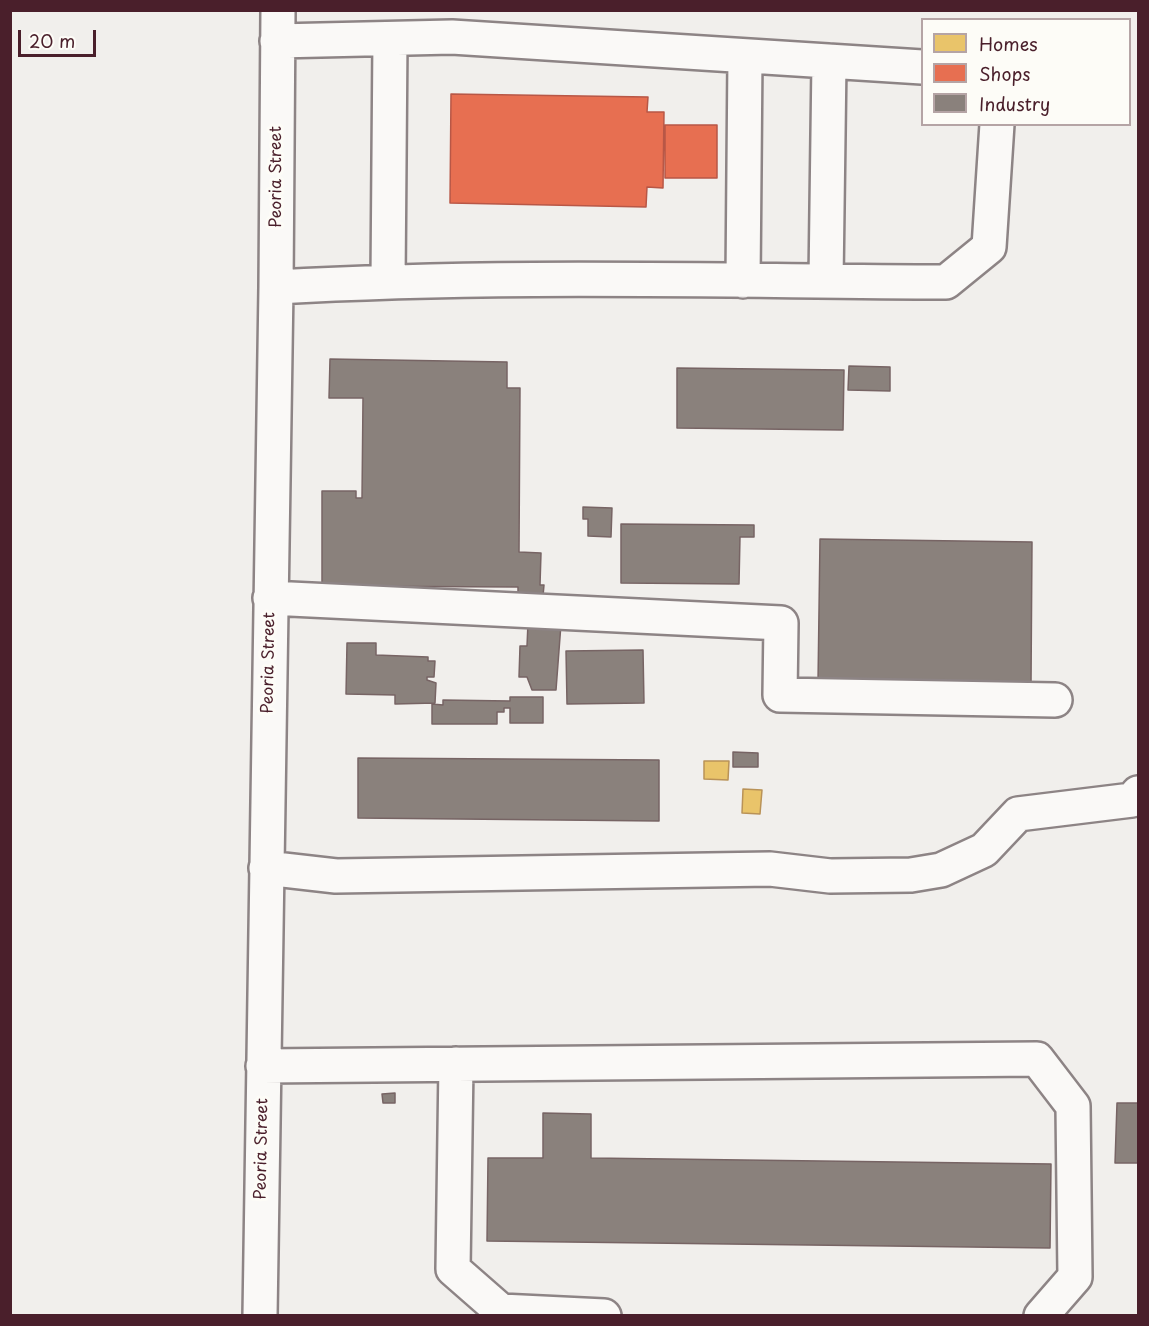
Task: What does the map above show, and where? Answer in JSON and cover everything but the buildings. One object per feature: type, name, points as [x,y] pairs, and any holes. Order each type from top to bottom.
[{"type":"street","points":[[277,26],[390,39],[452,37],[921,67]]},
{"type":"street","name":"Peoria Street","points":[[260,1316],[276,287],[277,26]]},
{"type":"street","points":[[388,280],[390,39]]},
{"type":"street","points":[[743,281],[745,56]]},
{"type":"street","points":[[826,282],[829,61]]},
{"type":"street","points":[[276,287],[388,280],[513,279],[946,282],[989,247],[997,126]]},
{"type":"street","points":[[270,598],[781,623],[780,694],[1055,700]]},
{"type":"street","points":[[266,868],[336,876],[770,869],[830,876],[911,875],[941,870],[984,850],[1018,814],[1132,800],[1138,793]]},
{"type":"street","points":[[264,1066],[1036,1059],[1073,1107],[1075,1277],[1041,1316]]},
{"type":"street","points":[[456,1064],[453,1269],[501,1311],[604,1316]]}]
